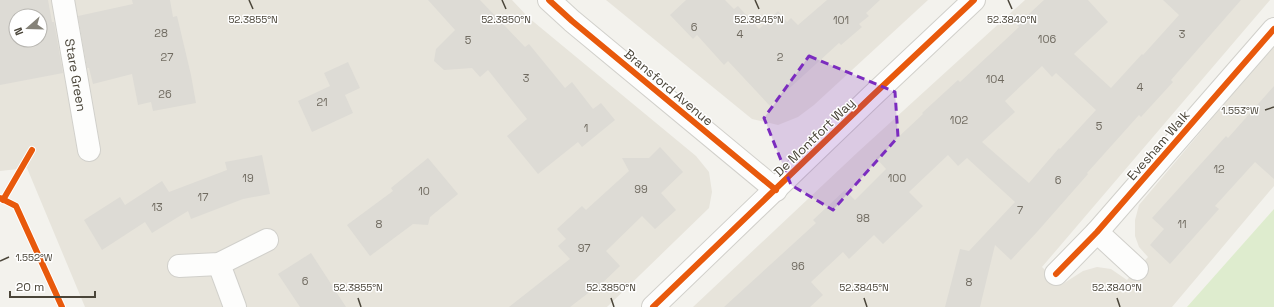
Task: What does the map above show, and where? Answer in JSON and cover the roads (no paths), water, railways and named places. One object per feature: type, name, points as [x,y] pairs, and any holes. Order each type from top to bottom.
[{"type":"street","name":"Stare Green","points":[[63,0],[89,150]]},
{"type":"street","name":"Bransford Avenue","points":[[549,0],[572,21],[776,190]]},
{"type":"street","name":"De Montfort Way","points":[[653,307],[974,0]]},
{"type":"street","name":"Evesham Walk","points":[[1056,274],[1097,232],[1274,29]]},
{"type":"street","points":[[1097,232],[1137,269]]},
{"type":"street","points":[[179,266],[219,264],[267,240]]},
{"type":"street","points":[[219,264],[235,307]]}]
